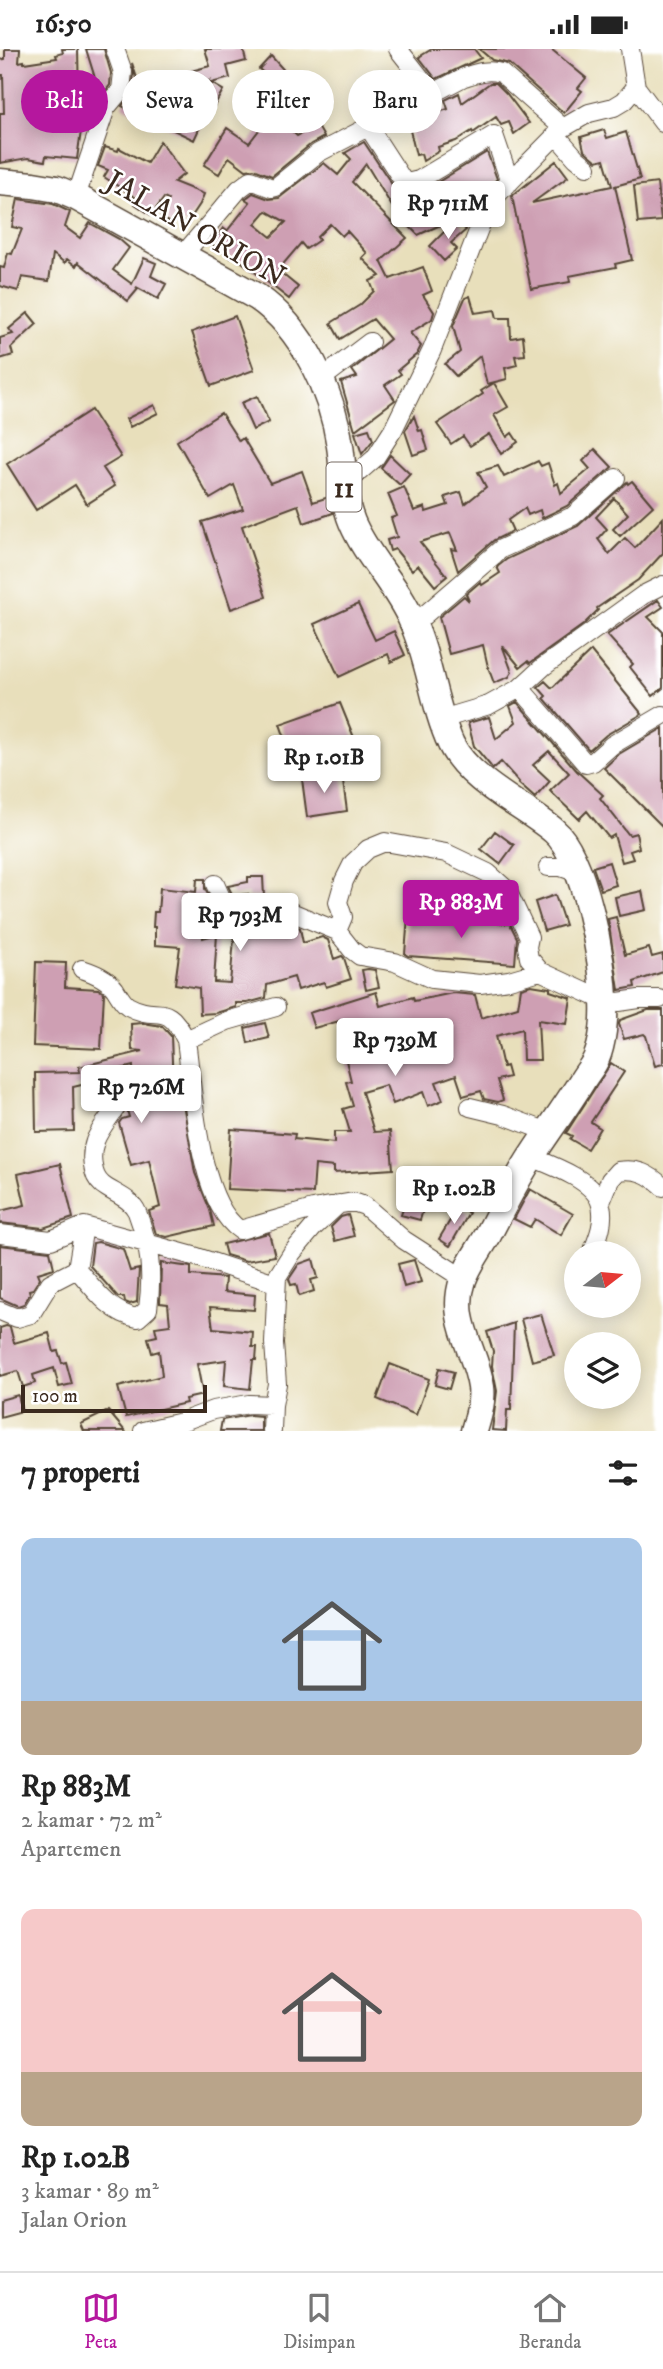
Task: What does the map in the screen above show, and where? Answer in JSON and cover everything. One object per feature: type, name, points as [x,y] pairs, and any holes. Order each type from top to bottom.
[{"type":"highway","name":"JALAN ORION","points":[[0,182],[57,189],[76,197],[257,297],[271,307],[294,333],[320,380],[340,446],[344,485],[352,521],[365,549],[403,601],[414,624],[424,647],[442,719],[451,743],[461,758],[500,795],[556,832],[569,850],[578,873],[589,906],[598,949],[604,1001],[602,1030],[596,1059],[531,1157],[463,1279],[459,1309],[481,1387],[480,1410],[474,1431]]},
{"type":"street","points":[[76,197],[106,108],[121,90],[124,72],[115,49]]},
{"type":"street","points":[[398,49],[414,70]]},
{"type":"street","points":[[630,49],[636,87],[663,123]]},
{"type":"street","points":[[442,90],[464,77],[491,70],[501,73],[560,131],[576,158],[587,167]]},
{"type":"street","points":[[344,485],[375,458],[393,430],[432,350],[489,202],[560,131],[589,113],[614,107],[624,101],[636,87]]},
{"type":"street","points":[[183,254],[239,189],[251,180],[276,187],[318,153],[359,133]]},
{"type":"street","points":[[372,133],[406,183],[419,180],[494,135],[510,182]]},
{"type":"street","points":[[320,380],[370,342]]},
{"type":"street","points":[[414,624],[501,549],[573,516],[616,478]]},
{"type":"street","points":[[442,719],[489,705],[520,688],[553,660],[643,595],[663,585]]},
{"type":"street","points":[[520,688],[586,764],[663,715]]},
{"type":"street","points":[[337,931],[343,917],[338,902],[344,881],[353,863],[368,849],[385,842],[434,850],[488,873],[507,890],[529,937],[529,958],[540,971],[604,1001],[660,999]]},
{"type":"street","points":[[548,867],[561,867],[578,873]]},
{"type":"street","points":[[215,884],[225,904],[230,908],[284,909],[337,931],[360,956],[395,962],[432,979],[480,984],[509,980],[540,971]]},
{"type":"street","points":[[82,969],[106,980],[130,1007],[174,1019],[186,1040],[208,1182],[229,1223],[240,1230],[342,1202],[353,1202],[365,1206],[404,1240],[463,1279]]},
{"type":"street","points":[[186,1040],[227,1021],[276,1007]]},
{"type":"street","points":[[84,1226],[77,1269],[102,1299],[128,1316],[138,1318],[148,1309],[152,1282],[149,1243],[135,1207],[123,1196],[101,1185],[95,1175],[91,1158],[91,1146],[120,1101]]},
{"type":"street","points":[[470,1107],[503,1115],[548,1132]]},
{"type":"street","points":[[531,1157],[560,1168],[587,1186],[601,1202]]},
{"type":"street","points":[[596,1241],[602,1219],[601,1202],[610,1180],[618,1171],[632,1169],[646,1173],[663,1187]]},
{"type":"street","points":[[272,1431],[277,1384],[274,1343],[275,1283],[292,1253],[313,1228],[342,1202]]},
{"type":"street","points":[[0,1234],[51,1240],[84,1226],[149,1243],[275,1283]]},
{"type":"street","points":[[0,1311],[17,1318],[31,1314],[50,1283],[77,1269]]},
{"type":"street","points":[[143,1431],[181,1422],[213,1409],[249,1404],[273,1405]]},
{"type":"building","points":[[5,49],[20,49],[19,62],[24,63],[57,58],[56,55],[63,53],[62,49],[78,49],[78,70],[21,70],[21,133],[81,133],[77,159],[46,156],[45,161],[28,158],[0,163],[0,113],[4,113],[0,60],[5,59]]},
{"type":"building","points":[[86,49],[104,49],[111,73],[108,88],[108,70],[93,70]]},
{"type":"building","points":[[205,49],[243,49],[246,61],[227,66],[230,78],[218,81],[218,70],[195,70],[210,66]]},
{"type":"building","points":[[432,49],[474,49],[481,58],[442,76],[442,70],[429,70],[419,57]]},
{"type":"building","points":[[479,49],[551,49],[586,78],[578,88],[582,91],[564,113],[509,64],[492,60]]},
{"type":"building","points":[[271,56],[284,70],[260,70]]},
{"type":"building","points":[[490,83],[496,83],[529,123],[514,134],[509,122],[501,125],[496,117],[473,133],[472,131],[456,141],[438,147],[439,151],[423,161],[421,154],[416,155],[411,133],[442,133],[442,111],[448,109],[445,100],[459,93],[462,103]]},
{"type":"building","points":[[227,128],[249,143],[257,133],[294,133],[297,136],[302,133],[322,133],[324,137],[311,144],[272,176],[254,169],[246,170],[229,157],[219,174],[204,165]]},
{"type":"building","points":[[604,130],[607,138],[626,132],[640,179],[615,186],[632,260],[615,264],[616,267],[569,276],[570,282],[531,289],[512,196],[556,161],[568,177],[532,203],[612,186],[604,159],[597,161],[584,150],[581,137]]},
{"type":"building","points":[[180,133],[197,133],[194,140]]},
{"type":"building","points":[[160,141],[184,174],[174,182],[204,194],[186,225],[176,217],[172,224],[161,218],[168,200],[164,198],[151,215],[135,204],[138,199],[104,177],[108,170],[98,166],[105,147],[118,151],[119,148],[147,163]]},
{"type":"building","points":[[364,142],[393,186],[404,194],[425,190],[487,152],[497,179],[480,196],[447,207],[456,218],[418,235],[396,213],[366,164],[352,182],[407,238],[381,261],[390,279],[423,267],[432,291],[423,295],[434,312],[432,319],[410,333],[421,346],[417,354],[398,370],[401,374],[385,385],[395,400],[355,430],[341,382],[357,377],[352,370],[390,339],[373,319],[340,339],[331,323],[360,305],[374,291],[370,281],[380,276],[362,258],[367,253],[347,231],[342,236],[330,224],[317,237],[319,240],[306,249],[301,243],[279,269],[298,287],[289,299],[233,255],[231,258],[212,244],[223,228],[227,231],[250,202],[245,199],[253,193],[269,199],[279,198],[324,163],[338,175],[351,159],[345,153]],"holes":[[[266,211],[286,222],[271,237],[255,224]]]},
{"type":"building","points":[[657,183],[661,221],[638,223],[634,186]]},
{"type":"building","points":[[18,199],[53,204],[70,212],[65,227],[80,238],[90,223],[119,239],[129,248],[113,270],[132,284],[144,258],[156,263],[151,276],[166,284],[158,299],[136,287],[138,289],[128,301],[78,262],[76,266],[67,259],[65,263],[53,254],[49,281],[22,277],[18,291],[0,286],[0,267],[4,268],[8,253],[12,254],[22,229],[12,227]]},
{"type":"building","points":[[457,219],[466,230],[451,243],[457,249],[444,261],[430,246]]},
{"type":"building","points":[[470,296],[475,313],[495,310],[497,318],[510,318],[511,338],[523,336],[525,355],[515,356],[517,365],[505,368],[507,379],[487,384],[480,356],[456,376],[445,364],[460,352],[453,326],[465,298]]},
{"type":"building","points":[[28,313],[37,324],[11,348],[13,355],[0,359],[0,338],[13,334],[9,329]]},
{"type":"building","points":[[235,316],[254,370],[211,386],[192,332]]},
{"type":"building","points":[[494,383],[508,407],[494,415],[507,437],[512,433],[518,442],[501,454],[489,434],[470,446],[463,436],[451,444],[437,424],[483,394],[481,391]]},
{"type":"building","points":[[257,396],[269,422],[253,430],[241,403]]},
{"type":"building","points":[[154,405],[158,413],[130,427],[126,419]]},
{"type":"building","points":[[91,410],[121,457],[103,468],[115,486],[87,504],[75,485],[36,510],[7,464]]},
{"type":"building","points":[[221,413],[239,441],[243,438],[270,483],[302,471],[313,502],[329,497],[333,513],[304,523],[298,505],[242,526],[266,597],[231,609],[202,522],[243,509],[234,485],[210,499],[177,441]]},
{"type":"building","points":[[414,416],[428,450],[413,455],[405,431]]},
{"type":"building","points":[[369,429],[373,440],[362,454],[355,433]]},
{"type":"building","points":[[595,449],[612,467],[567,506],[542,518],[540,510],[528,515],[525,508],[508,520],[513,531],[494,540],[458,571],[451,549],[457,550],[450,533],[420,542],[447,576],[435,586],[418,565],[412,570],[395,549],[390,551],[387,540],[397,537],[391,518],[397,516],[388,494],[404,487],[414,511],[425,507],[426,512],[448,505],[445,497],[461,492],[465,504],[486,487],[478,472],[498,466],[504,477],[538,461],[541,466],[548,463],[555,485],[558,483],[561,493],[590,469],[583,461]]},
{"type":"building","points":[[390,455],[410,474],[400,485],[381,468]]},
{"type":"building","points":[[632,481],[653,506],[620,536],[613,529],[628,514],[614,498],[596,517],[607,529],[598,539],[609,554],[625,538],[635,548],[663,518],[663,553],[638,580],[597,608],[583,625],[530,663],[528,661],[520,667],[502,645],[512,672],[509,677],[494,683],[483,645],[449,654],[439,617],[464,596],[469,601],[466,594],[480,582],[482,585],[500,573],[497,567],[507,559],[578,526],[627,482],[628,484]]},
{"type":"building","points":[[658,600],[663,607],[648,617],[663,632],[663,688],[653,696],[630,667],[633,664],[607,635]]},
{"type":"building","points":[[358,604],[375,640],[394,631],[405,655],[391,662],[388,654],[339,677],[314,624]]},
{"type":"building","points":[[591,651],[642,714],[606,735],[589,750],[544,698],[546,696],[538,687],[545,681],[552,688]]},
{"type":"building","points":[[517,702],[577,771],[603,795],[600,798],[629,835],[636,833],[639,848],[630,851],[633,859],[622,862],[614,835],[609,838],[587,811],[579,819],[550,791],[569,773],[549,751],[533,765],[550,781],[535,798],[501,762],[493,769],[474,746],[468,723],[489,717],[496,739],[516,722],[510,706]]},
{"type":"building","points":[[340,703],[355,740],[334,748],[334,751],[294,764],[280,724]]},
{"type":"building","points":[[663,728],[663,827],[604,768],[619,754]]},
{"type":"building","points":[[342,774],[347,811],[307,817],[302,779]]},
{"type":"building","points":[[495,831],[514,845],[500,864],[481,849]]},
{"type":"building","points":[[609,862],[616,885],[601,890],[593,867]]},
{"type":"building","points":[[248,877],[263,877],[264,897],[248,897],[248,894],[233,896],[228,886],[248,882]]},
{"type":"building","points":[[197,879],[205,879],[205,889],[218,913],[204,913],[203,938],[217,934],[214,982],[230,983],[235,929],[259,922],[270,923],[270,920],[284,921],[283,927],[292,925],[300,928],[303,943],[322,937],[328,940],[334,959],[342,956],[344,958],[351,979],[326,987],[324,982],[298,990],[294,977],[267,985],[266,998],[236,1003],[236,1007],[216,1013],[200,1014],[199,988],[175,984],[180,947],[155,945],[153,927],[154,912],[158,912],[160,888],[196,892]]},
{"type":"building","points":[[642,891],[646,910],[619,916],[615,897]]},
{"type":"building","points":[[555,895],[565,925],[544,931],[535,902]]},
{"type":"building","points":[[408,916],[510,924],[517,938],[515,964],[408,956],[405,954]]},
{"type":"building","points":[[616,917],[625,955],[649,948],[652,957],[663,954],[663,972],[634,982],[635,987],[619,990],[608,919]]},
{"type":"building","points":[[36,962],[66,963],[65,987],[98,989],[104,993],[101,1049],[33,1046]]},
{"type":"building","points":[[362,970],[375,970],[379,987],[366,990]]},
{"type":"building","points":[[531,985],[550,988],[550,991],[571,998],[567,1024],[538,1020],[540,1060],[523,1060],[522,1029],[496,1036],[503,1067],[506,1066],[509,1077],[497,1080],[503,1100],[498,1102],[484,1099],[481,1091],[463,1096],[456,1075],[436,1082],[443,1100],[428,1106],[423,1092],[393,1104],[386,1085],[362,1092],[374,1132],[390,1131],[393,1169],[334,1173],[334,1167],[315,1165],[313,1193],[227,1189],[231,1129],[295,1134],[294,1139],[334,1143],[334,1132],[350,1132],[343,1109],[353,1106],[346,1082],[351,1081],[343,1048],[350,1046],[343,1020],[314,1028],[309,1013],[376,992],[380,1006],[413,997],[414,1001],[453,993],[475,995],[481,1018],[518,1007],[521,988]]},
{"type":"building","points":[[648,1010],[663,1010],[663,1064],[655,1066],[646,1036],[644,1034],[624,1039],[619,1024],[620,1020]]},
{"type":"building","points":[[265,1023],[269,1038],[248,1043],[245,1028]]},
{"type":"building","points":[[131,1024],[162,1026],[171,1036],[173,1087],[180,1086],[195,1173],[214,1226],[167,1237],[156,1234],[149,1211],[160,1207],[149,1160],[131,1165],[119,1123],[129,1117],[127,1110],[135,1103],[133,1066],[109,1072],[111,1078],[73,1087],[74,1131],[36,1132],[35,1073],[80,1072],[79,1067],[143,1051],[132,1050]]},
{"type":"building","points":[[611,1063],[624,1072],[591,1122],[600,1128],[587,1149],[570,1139],[572,1136],[566,1133]]},
{"type":"building","points":[[60,1164],[73,1218],[43,1228],[0,1223],[0,1211],[25,1205],[18,1174]]},
{"type":"building","points":[[530,1189],[573,1214],[561,1235],[535,1219],[530,1227],[514,1219]]},
{"type":"building","points":[[409,1191],[427,1197],[420,1220],[401,1215]]},
{"type":"building","points":[[458,1207],[469,1213],[450,1246],[439,1239]]},
{"type":"building","points":[[348,1215],[354,1236],[335,1241],[331,1227],[341,1217]]},
{"type":"building","points":[[269,1233],[275,1256],[246,1261],[226,1255],[223,1244]]},
{"type":"building","points":[[93,1243],[123,1249],[130,1271],[139,1269],[137,1302],[130,1304],[125,1302],[124,1297],[118,1297],[90,1266]]},
{"type":"building","points":[[0,1245],[50,1251],[54,1268],[38,1273],[40,1278],[33,1289],[29,1290],[30,1294],[24,1304],[18,1306],[0,1298]]},
{"type":"building","points":[[313,1259],[318,1278],[311,1280],[314,1291],[299,1296],[296,1284],[291,1285],[289,1279],[299,1264]]},
{"type":"building","points":[[414,1260],[421,1282],[404,1287],[398,1264]]},
{"type":"building","points":[[161,1263],[191,1267],[191,1275],[225,1278],[224,1292],[255,1295],[254,1310],[210,1307],[213,1328],[253,1332],[252,1347],[257,1347],[250,1389],[224,1386],[226,1360],[197,1364],[203,1395],[185,1399],[186,1403],[126,1417],[118,1387],[162,1376],[159,1351],[152,1353],[148,1338],[157,1336],[155,1327],[170,1325],[168,1304],[160,1303]]},
{"type":"building","points":[[541,1314],[554,1355],[532,1361],[521,1319]]},
{"type":"building","points":[[514,1323],[511,1410],[507,1410],[506,1431],[492,1430],[497,1391],[492,1366],[493,1351],[487,1332]]},
{"type":"building","points":[[10,1327],[14,1343],[49,1333],[54,1352],[58,1351],[62,1363],[66,1362],[72,1384],[59,1387],[54,1368],[33,1375],[35,1383],[23,1387],[18,1371],[0,1376],[0,1328]]},
{"type":"building","points":[[390,1364],[429,1379],[416,1415],[377,1399]]},
{"type":"building","points":[[439,1368],[454,1372],[449,1389],[435,1385]]},
{"type":"building","points":[[18,1395],[22,1411],[0,1417],[0,1400]]},
{"type":"building","points":[[108,1411],[125,1431],[84,1431],[81,1424]]},
{"type":"building","points":[[250,1415],[261,1416],[261,1431],[220,1431],[222,1420]]}]
